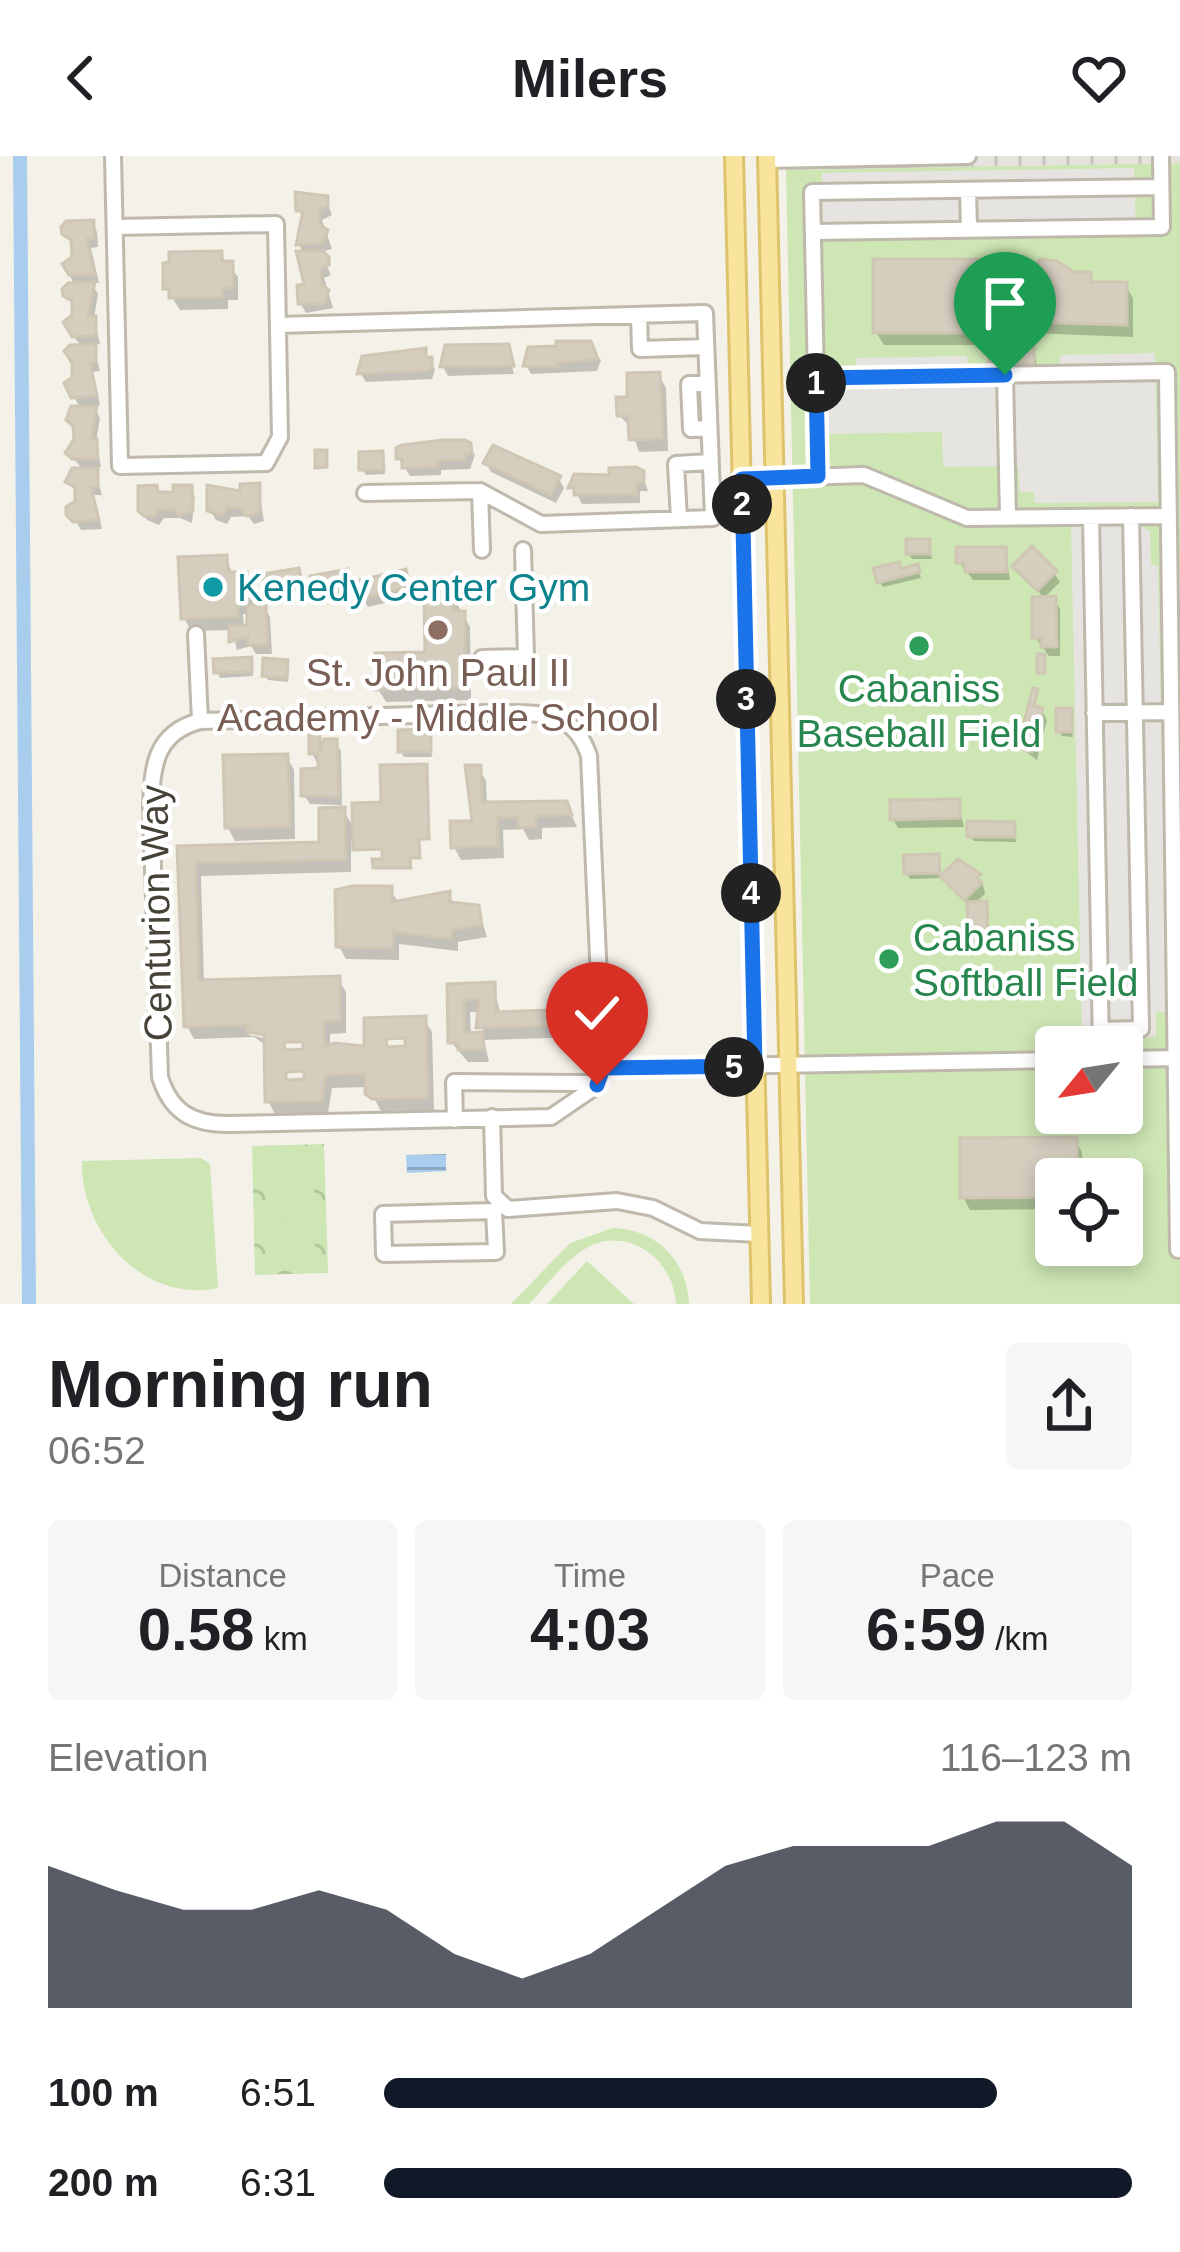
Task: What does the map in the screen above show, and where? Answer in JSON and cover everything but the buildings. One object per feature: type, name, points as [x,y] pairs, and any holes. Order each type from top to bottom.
[{"type":"main road","points":[[734,156],[761,1304]]},
{"type":"main road","points":[[767,158],[794,1304]]},
{"type":"street","points":[[113,156],[119,466],[257,465],[274,456],[280,437],[275,224],[115,227]]},
{"type":"street","points":[[767,158],[968,156]]},
{"type":"street","points":[[813,232],[1162,226],[1161,156]]},
{"type":"street","points":[[818,476],[812,192],[1161,187]]},
{"type":"street","points":[[968,190],[969,230]]},
{"type":"street","points":[[278,325],[705,313],[708,388]]},
{"type":"street","points":[[639,315],[640,349],[706,347]]},
{"type":"street","points":[[816,378],[1167,372],[1178,1250]]},
{"type":"street","points":[[1005,375],[1008,518]]},
{"type":"street","points":[[738,390],[689,384],[691,429],[739,422]]},
{"type":"street","points":[[365,493],[480,491],[541,524],[712,518],[709,426]]},
{"type":"street","points":[[679,519],[676,464],[710,462]]},
{"type":"street","points":[[742,479],[871,476],[959,517],[1168,516]]},
{"type":"street","points":[[480,491],[482,550]]},
{"type":"street","points":[[1131,516],[1141,1026]]},
{"type":"street","points":[[1090,517],[1101,1026]]},
{"type":"street","points":[[482,658],[526,657],[523,550]]},
{"type":"street","points":[[196,634],[200,721],[546,713],[574,726],[589,756],[603,1068],[592,1089],[586,1083],[454,1082],[455,1120]]},
{"type":"street","points":[[1094,713],[1171,712]]},
{"type":"street","name":"Centurion Way","points":[[200,721],[172,733],[159,748],[152,769],[158,1050],[165,1093],[184,1116],[212,1124],[551,1117],[592,1089]]},
{"type":"street","points":[[1143,1059],[1178,1058]]},
{"type":"street","points":[[603,1068],[1035,1060]]},
{"type":"street","points":[[492,1118],[497,1208],[496,1252],[384,1254],[383,1214],[497,1208],[508,1209],[617,1201],[653,1208],[700,1231],[760,1234]]},
{"type":"shaded area","points":[[786,156],[1180,156],[1180,163],[786,170]]},
{"type":"shaded area","points":[[1134,168],[1136,235],[823,239],[822,173]]},
{"type":"shaded area","points":[[1155,353],[1158,502],[1035,503],[1034,492],[1020,492],[1018,466],[943,467],[942,432],[826,434],[825,370],[856,370],[856,358],[967,356],[968,368],[1059,366],[1060,355]]},
{"type":"shaded area","points":[[1139,525],[1150,531],[1151,565],[1158,566],[1167,1012],[1156,1012],[1156,1037],[1143,1037],[1143,1026],[1082,1026],[1071,526]]},
{"type":"green space","points":[[1180,163],[1180,1304],[810,1304],[786,170]]},
{"type":"green space","points":[[324,1144],[328,1273],[255,1275],[252,1146]]},
{"type":"green space","points":[[313,1155],[314,1177],[267,1179],[266,1156]]},
{"type":"green space","points":[[201,1158],[210,1164],[218,1288],[191,1290],[165,1285],[121,1257],[92,1213],[82,1161]]},
{"type":"green space","points":[[314,1188],[315,1211],[268,1212],[267,1190]]},
{"type":"green space","points":[[315,1215],[316,1238],[269,1239],[268,1217]]},
{"type":"green space","points":[[613,1228],[643,1235],[667,1250],[682,1274],[689,1304],[676,1304],[667,1272],[657,1260],[630,1243],[615,1241],[583,1250],[529,1304],[511,1304],[570,1243]]},
{"type":"green space","points":[[315,1243],[316,1265],[269,1266],[269,1244]]},
{"type":"green space","points":[[587,1261],[634,1304],[547,1304]]},
{"type":"water","points":[[446,1154],[446,1171],[407,1173],[406,1155]]},
{"type":"waterway","points":[[20,156],[29,1304]]},
{"type":"place","name":"Kenedy Center Gym","points":[[213,587]]},
{"type":"place","name":"St. John Paul II Academy - Middle School","points":[[438,630]]},
{"type":"place","name":"Cabaniss Baseball Field","points":[[919,646]]},
{"type":"place","name":"Cabaniss Softball Field","points":[[889,959]]},
{"type":"route","points":[[597,1085],[603,1068],[755,1066],[742,479],[818,476],[816,378],[1005,375]]}]
